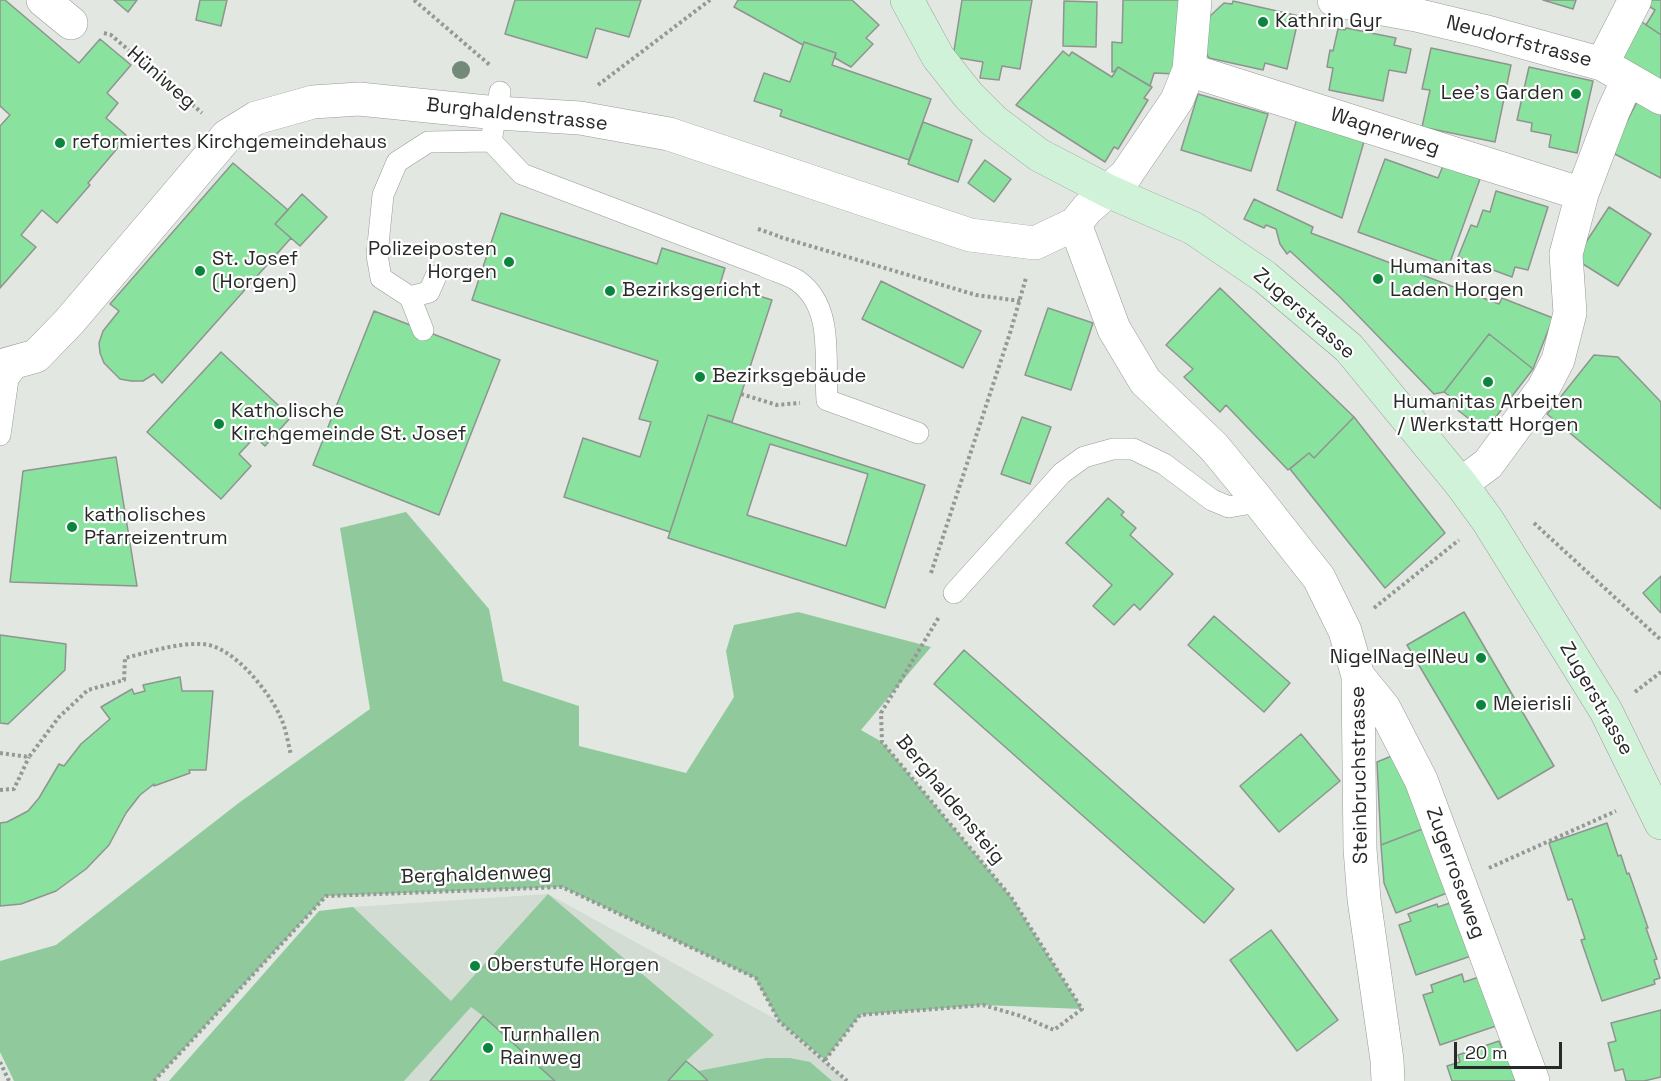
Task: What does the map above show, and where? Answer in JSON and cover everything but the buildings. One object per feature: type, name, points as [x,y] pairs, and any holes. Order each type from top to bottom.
[{"type":"main road","name":"Zugerstrasse","points":[[907,0],[938,57],[969,96],[994,121],[1039,155],[1108,191],[1193,228],[1265,277],[1349,348],[1461,484],[1492,528],[1606,711],[1661,823]]},
{"type":"street","points":[[44,0],[71,22]]},
{"type":"street","name":"Burghaldenstrasse","points":[[11,363],[36,356],[69,322],[227,136],[255,118],[313,102],[359,99],[496,115],[580,118],[669,134],[970,235],[1035,243],[1075,224],[1087,209],[1126,175],[1177,100],[1189,70],[1195,0]]},
{"type":"street","name":"Neudorfstrasse","points":[[1334,0],[1416,15],[1483,31],[1615,72],[1661,98]]},
{"type":"street","points":[[1461,484],[1488,464],[1543,389],[1558,360],[1570,313],[1566,254],[1582,194],[1613,112],[1615,72],[1635,0]]},
{"type":"street","name":"Wagnerweg","points":[[1189,70],[1582,194]]},
{"type":"street","name":"Steinbruchstrasse","points":[[1075,224],[1114,329],[1145,381],[1214,447],[1256,498],[1319,578],[1345,631],[1358,676],[1360,849],[1364,899],[1388,1081]]},
{"type":"street","name":"Zugerroseweg","points":[[1358,676],[1384,708],[1421,780],[1533,1081]]},
{"type":"lane","points":[[423,330],[410,297],[381,278],[377,255],[383,195],[397,162],[428,142],[496,115],[522,174],[798,281],[818,303],[825,328],[827,400],[918,433]]},
{"type":"lane","points":[[410,297],[429,292],[436,276]]},
{"type":"lane","points":[[0,435],[11,363]]},
{"type":"lane","points":[[954,593],[1062,473],[1084,457],[1113,448],[1133,449],[1164,464],[1212,500],[1229,507],[1246,504],[1256,498]]},
{"type":"path","points":[[414,0],[501,75],[496,115]]},
{"type":"path","points":[[594,88],[710,0]]},
{"type":"path","name":"Hüniweg","points":[[111,35],[210,121]]},
{"type":"path","points":[[764,266],[781,237],[976,295],[1020,300],[931,573],[954,593]]},
{"type":"path","points":[[741,394],[777,405],[827,400]]},
{"type":"path","points":[[1345,631],[1473,530],[1492,528],[1526,517],[1661,640]]},
{"type":"path","name":"Berghaldensteig","points":[[825,1060],[860,1015],[983,1005],[1021,1016],[1054,1030],[1082,1009],[1011,897],[882,742],[881,713],[954,593]]},
{"type":"path","points":[[0,790],[14,789],[29,757],[59,717],[88,690],[124,680],[125,658],[160,649],[202,644],[222,648],[260,684],[280,716],[291,755]]},
{"type":"path","points":[[1631,695],[1661,672]]},
{"type":"path","points":[[0,753],[29,757]]},
{"type":"path","points":[[1458,882],[1617,810]]},
{"type":"path","name":"Berghaldenweg","points":[[154,1081],[326,896],[562,887],[756,978],[779,1021],[847,1081]]},
{"type":"path","points":[[0,1062],[9,1081]]},
{"type":"shaded area","name":"Oberstufe Horgen","points":[[548,894],[779,1021],[847,1081],[169,1081],[319,911]]},
{"type":"green space","points":[[406,512],[489,609],[503,681],[579,706],[579,746],[686,773],[734,697],[726,651],[734,625],[798,612],[931,647],[861,730],[882,742],[1011,897],[1082,1009],[983,1005],[860,1015],[825,1060],[779,1021],[755,978],[562,887],[326,896],[154,1081],[14,1081],[0,1052],[0,961],[56,945],[240,802],[370,709],[340,528]]},
{"type":"green space","name":"Oberstufe Horgen","points":[[548,894],[714,1035],[668,1081],[555,1081],[471,1007],[404,1081],[169,1081],[319,911],[353,907],[451,1001]]},
{"type":"green space","points":[[766,1058],[790,1058],[810,1062],[832,1081],[709,1081],[698,1071]]},
{"type":"place","name":"Kathrin Gyr","points":[[1263,22]]},
{"type":"place","name":"Lee's Garden","points":[[1576,94]]},
{"type":"place","name":"reformiertes Kirchgemeindehaus","points":[[60,143]]},
{"type":"place","name":"Polizeiposten Horgen","points":[[509,262]]},
{"type":"place","name":"St. Josef (Horgen)","points":[[200,271]]},
{"type":"place","name":"Humanitas Laden Horgen","points":[[1378,279]]},
{"type":"place","name":"Bezirksgericht","points":[[610,291]]},
{"type":"place","name":"Bezirksgebäude","points":[[700,377]]},
{"type":"place","name":"Humanitas Arbeiten / Werkstatt Horgen","points":[[1488,382]]},
{"type":"place","name":"Katholische Kirchgemeinde St. Josef","points":[[219,424]]},
{"type":"place","name":"katholisches Pfarreizentrum","points":[[72,527]]},
{"type":"place","name":"NigelNagelNeu","points":[[1481,658]]},
{"type":"place","name":"Meierisli","points":[[1481,705]]},
{"type":"place","name":"Oberstufe Horgen","points":[[475,966]]},
{"type":"place","name":"Turnhallen Rainweg","points":[[488,1048]]}]
